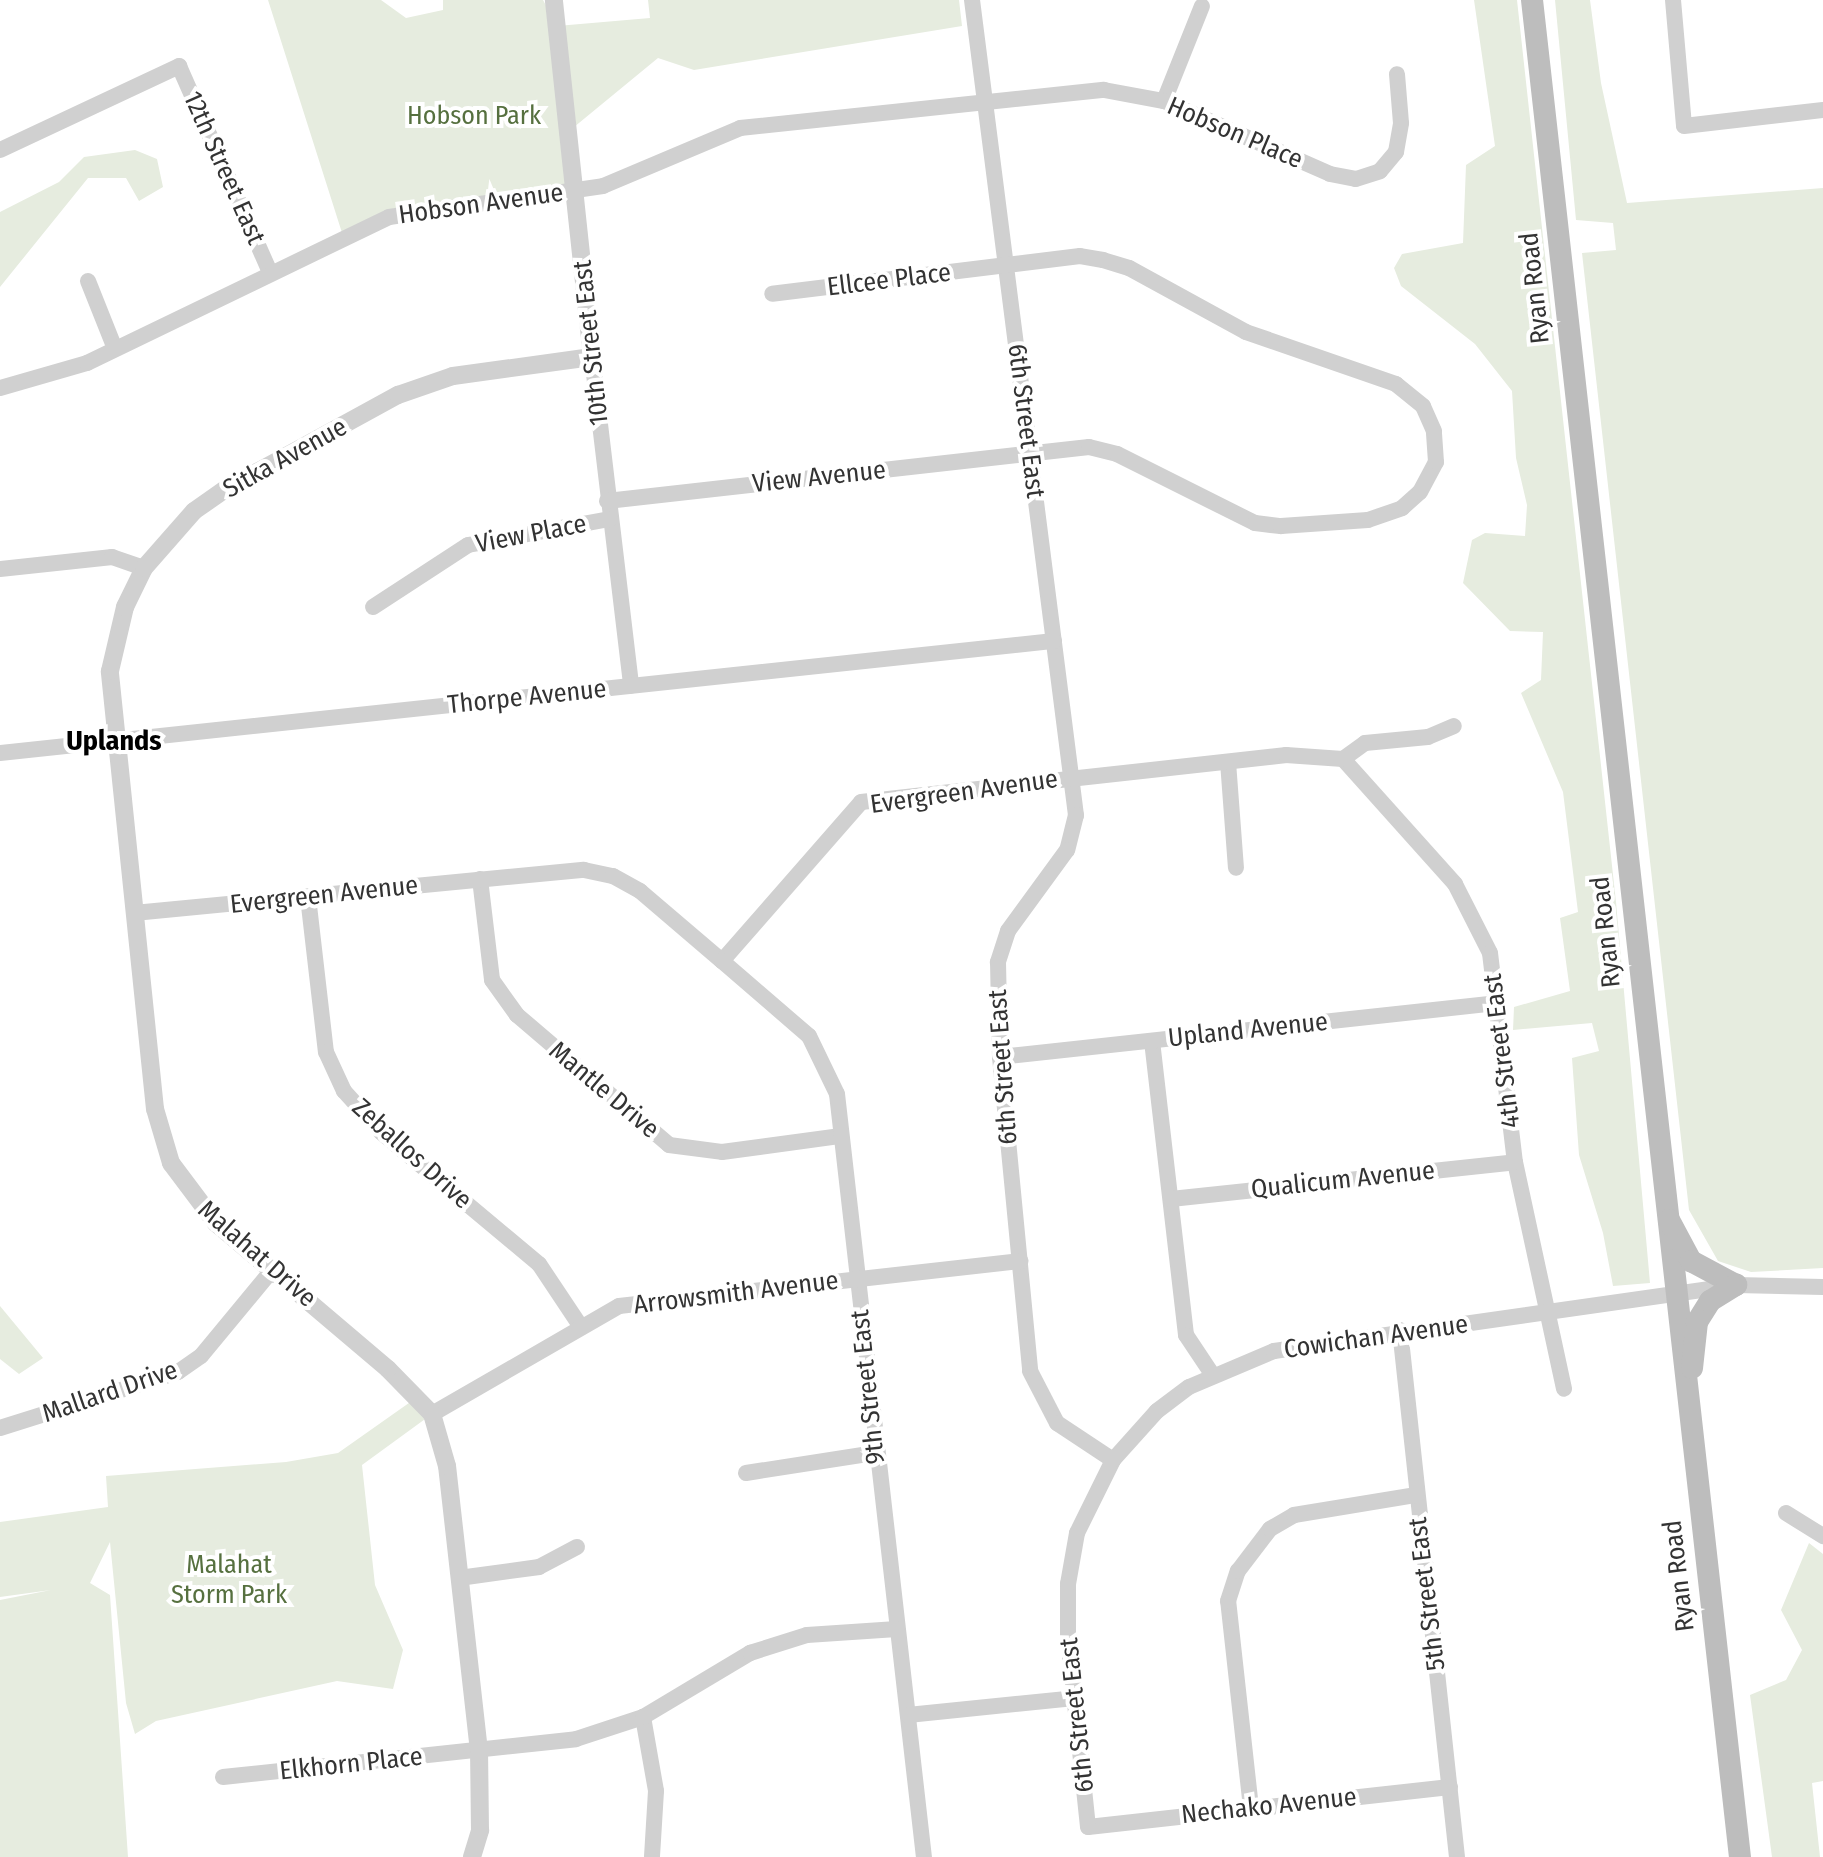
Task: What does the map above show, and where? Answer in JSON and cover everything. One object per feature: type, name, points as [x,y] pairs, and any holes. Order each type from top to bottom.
[{"type":"main road","name":"Ryan Road","points":[[1532,0],[1664,1209],[1740,1857]]},
{"type":"main road","points":[[1664,1209],[1691,1261],[1716,1278],[1736,1285]]},
{"type":"main road","points":[[1688,1409],[1697,1322],[1710,1301],[1736,1285]]},
{"type":"street","name":"10th Street East","points":[[554,0],[607,501],[631,686]]},
{"type":"street","name":"6th Street East","points":[[972,0],[1076,815],[1067,850],[1008,931],[998,962],[1000,1057],[1030,1371],[1057,1423],[1113,1460],[1077,1533],[1068,1584],[1074,1698],[1088,1827]]},
{"type":"street","points":[[1673,0],[1684,126],[1823,110]]},
{"type":"street","points":[[1164,101],[1202,6]]},
{"type":"street","name":"12th Street East","points":[[0,150],[179,66],[269,270]]},
{"type":"street","name":"Hobson Place","points":[[986,104],[1104,90],[1164,101],[1330,174],[1356,179],[1380,171],[1396,152],[1401,123],[1397,74]]},
{"type":"street","name":"Hobson Avenue","points":[[0,388],[87,363],[269,270],[389,217],[603,186],[740,128],[986,104]]},
{"type":"street","name":"Ellcee Place","points":[[772,294],[1080,256],[1103,260],[1246,332],[1396,384],[1423,406],[1434,431],[1436,462],[1420,492],[1402,508],[1368,520],[1281,526],[1255,523],[1215,507],[1117,454],[1089,447],[1030,454]]},
{"type":"street","points":[[88,281],[115,349]]},
{"type":"street","name":"Sitka Avenue","points":[[144,568],[194,511],[226,489],[398,395],[453,376],[592,357]]},
{"type":"street","name":"View Avenue","points":[[607,501],[1030,454]]},
{"type":"street","name":"View Place","points":[[373,607],[468,545],[610,519]]},
{"type":"street","points":[[0,569],[112,557],[144,568]]},
{"type":"street","name":"Malahat Drive","points":[[144,568],[125,607],[110,671],[114,741],[162,1141],[197,1203],[388,1369],[432,1414],[447,1466],[479,1751],[480,1830],[472,1857]]},
{"type":"street","name":"Thorpe Avenue","points":[[0,753],[1054,641]]},
{"type":"street","points":[[1343,759],[1365,743],[1428,737],[1454,726]]},
{"type":"street","name":"Evergreen Avenue","points":[[134,913],[584,870],[613,876],[640,891],[722,961],[861,802],[1286,755],[1343,759]]},
{"type":"street","name":"4th Street East","points":[[1343,759],[1455,884],[1490,953],[1515,1162],[1564,1389]]},
{"type":"street","points":[[1228,762],[1236,868]]},
{"type":"street","name":"Mantle Drive","points":[[480,879],[492,980],[517,1015],[669,1145],[722,1152],[841,1136]]},
{"type":"street","name":"Zeballos Drive","points":[[308,897],[326,1052],[344,1091],[381,1132],[539,1264],[581,1327]]},
{"type":"street","name":"9th Street East","points":[[722,961],[809,1036],[837,1094],[875,1453],[924,1857]]},
{"type":"street","name":"Upland Avenue","points":[[1000,1057],[1496,1003]]},
{"type":"street","points":[[1152,1041],[1186,1335],[1212,1374]]},
{"type":"street","name":"Qualicum Avenue","points":[[1171,1199],[1515,1162]]},
{"type":"street","name":"Arrowsmith Avenue","points":[[432,1414],[619,1306],[1020,1261]]},
{"type":"street","name":"Mallard Drive","points":[[0,1428],[178,1372],[201,1356],[273,1269]]},
{"type":"street","name":"Cowichan Avenue","points":[[1113,1460],[1157,1411],[1212,1374],[1274,1351],[1400,1330],[1549,1315],[1736,1285],[1823,1287]]},
{"type":"street","name":"5th Street East","points":[[1400,1330],[1457,1857]]},
{"type":"street","points":[[746,1473],[875,1453]]},
{"type":"street","points":[[1251,1808],[1228,1601],[1238,1571],[1270,1529],[1294,1515],[1416,1495]]},
{"type":"street","points":[[1786,1513],[1823,1536]]},
{"type":"street","points":[[459,1578],[539,1567],[577,1547]]},
{"type":"street","name":"Elkhorn Place","points":[[223,1777],[576,1739],[643,1717],[750,1653],[807,1635],[897,1629]]},
{"type":"street","points":[[908,1715],[1074,1698]]},
{"type":"street","points":[[643,1717],[656,1791],[652,1857]]},
{"type":"street","name":"Nechako Avenue","points":[[1088,1827],[1450,1787]]},
{"type":"green space","name":"Hobson Park","points":[[268,0],[381,0],[406,18],[443,10],[443,0],[543,0],[557,26],[650,18],[648,0],[959,0],[962,26],[694,70],[658,58],[568,132],[575,190],[436,206],[343,236]]},
{"type":"green space","points":[[1474,0],[1517,0],[1616,902],[1650,1283],[1613,1286],[1603,1233],[1579,1155],[1572,1058],[1599,1051],[1592,1023],[1513,1030],[1514,1007],[1570,991],[1560,918],[1578,912],[1563,792],[1521,693],[1541,680],[1543,632],[1510,631],[1463,583],[1472,540],[1485,533],[1525,536],[1527,505],[1516,458],[1512,391],[1475,344],[1401,286],[1394,268],[1402,254],[1463,243],[1466,165],[1495,146]]},
{"type":"green space","points":[[1555,0],[1590,0],[1601,83],[1627,203],[1823,188],[1823,1268],[1751,1272],[1718,1261],[1689,1210],[1582,253],[1616,250],[1613,223],[1576,220]]},
{"type":"green space","points":[[135,150],[157,159],[163,187],[139,201],[126,178],[88,178],[0,287],[0,212],[59,182],[84,157]]},
{"type":"green space","points":[[0,1306],[43,1358],[19,1374],[0,1359]]},
{"type":"green space","name":"Malahat Storm Park","points":[[416,1398],[432,1414],[362,1465],[375,1585],[403,1650],[393,1689],[337,1681],[156,1721],[135,1734],[126,1703],[110,1542],[90,1583],[110,1595],[128,1857],[0,1857],[0,1600],[51,1590],[0,1597],[0,1522],[108,1507],[106,1476],[286,1462],[338,1453]]},
{"type":"green space","points":[[1809,1543],[1823,1554],[1823,1781],[1812,1783],[1820,1857],[1772,1857],[1750,1695],[1786,1680],[1802,1650],[1781,1610]]},
{"type":"district","name":"Uplands","points":[[114,741]]}]
